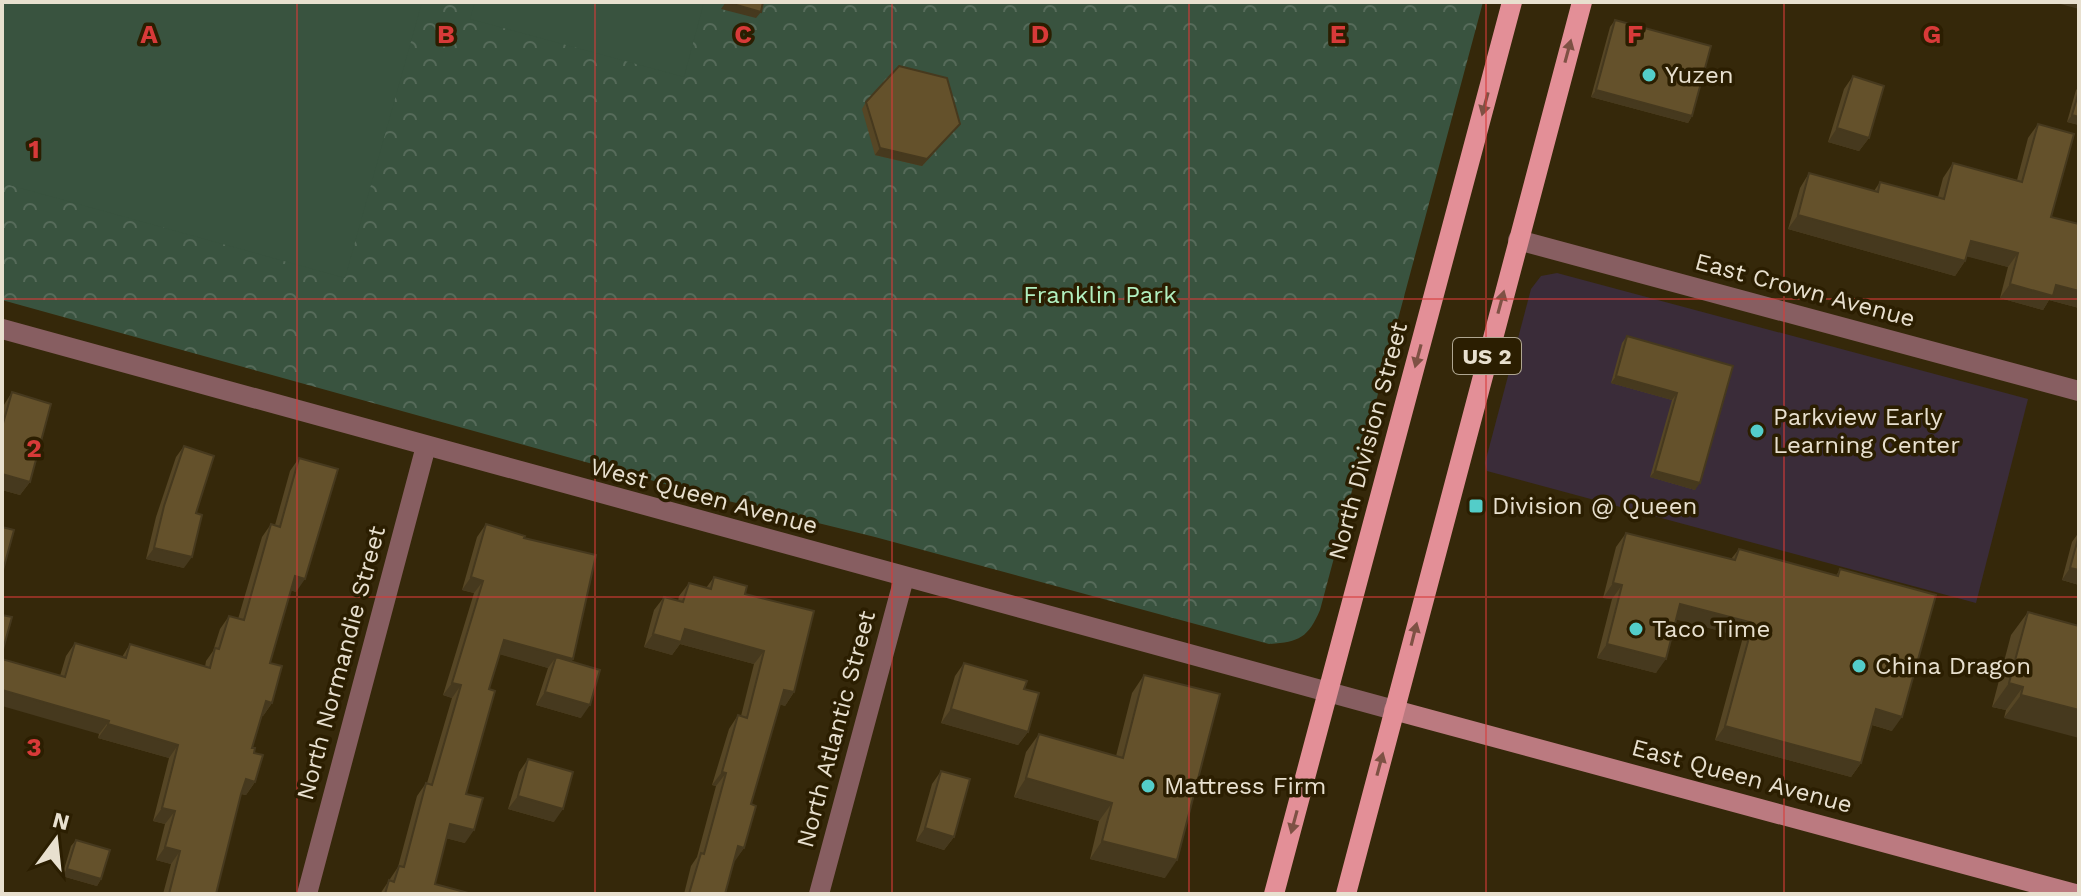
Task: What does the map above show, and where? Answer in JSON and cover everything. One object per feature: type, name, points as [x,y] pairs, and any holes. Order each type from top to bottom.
[{"type":"main road","name":"North Division Street","points":[[1274,894],[1512,2]]},
{"type":"main road","name":"US 2","points":[[1346,894],[1582,2]]},
{"type":"street","name":"East Crown Avenue","points":[[1518,240],[2079,391]]},
{"type":"street","name":"West Queen Avenue","points":[[2,329],[1394,710]]},
{"type":"street","name":"North Normandie Street","points":[[307,894],[426,446]]},
{"type":"street","name":"North Atlantic Street","points":[[819,894],[904,578]]},
{"type":"street","name":"East Queen Avenue","points":[[1394,710],[2075,894]]},
{"type":"shaded area","name":"Parkview Early Learning Center","points":[[1557,273],[2028,399],[1976,603],[1487,471],[1485,463],[1531,289],[1541,276]]},
{"type":"green space","name":"Franklin Park","points":[[2,2],[1483,2],[1320,610],[1311,627],[1301,637],[1269,644],[875,537],[708,496],[2,300]]},
{"type":"green space","points":[[2,2],[422,2],[345,278],[2,183]]},
{"type":"green space","points":[[475,2],[704,2],[684,77],[470,19]]},
{"type":"building","points":[[726,2],[763,2],[761,12]]},
{"type":"building","name":"Yuzen","points":[[1615,20],[1711,46],[1692,116],[1596,90]]},
{"type":"building","points":[[899,66],[947,78],[960,124],[927,159],[880,148],[866,102]]},
{"type":"building","points":[[1853,76],[1884,86],[1869,138],[1837,128]]},
{"type":"building","points":[[2079,91],[2079,117],[2072,115]]},
{"type":"building","points":[[2038,124],[2074,134],[2051,217],[2079,224],[2079,291],[2056,285],[2053,296],[2010,284],[2018,253],[1971,241],[1965,261],[1798,215],[1809,173],[1878,192],[1880,182],[1944,199],[1953,163],[2022,182]]},
{"type":"building","points":[[1627,336],[1733,366],[1700,483],[1655,471],[1677,393],[1616,376]]},
{"type":"building","points":[[12,392],[51,404],[30,482],[2,474],[2,427]]},
{"type":"building","points":[[184,446],[214,456],[196,513],[202,515],[192,557],[154,548]]},
{"type":"building","points":[[299,458],[338,469],[305,579],[295,576],[270,663],[282,666],[272,703],[266,701],[252,748],[255,748],[254,753],[263,755],[255,782],[246,779],[216,894],[169,894],[180,851],[165,847],[175,811],[162,808],[178,745],[2,690],[2,659],[65,677],[75,643],[126,658],[130,644],[210,668],[229,616],[244,620],[271,524],[280,527]]},
{"type":"building","points":[[486,524],[524,538],[596,555],[573,659],[504,640],[489,689],[495,691],[466,794],[483,798],[474,830],[450,824],[435,884],[472,894],[385,894],[389,880],[394,882],[399,866],[404,867],[426,783],[432,785],[461,685],[452,683],[483,581],[471,577]]},
{"type":"building","points":[[2,527],[14,530],[2,574]]},
{"type":"building","points":[[1626,533],[1735,560],[1739,549],[1838,576],[1840,569],[1936,595],[1902,717],[1876,709],[1861,763],[1725,726],[1753,623],[1680,604],[1666,659],[1607,644],[1622,585],[1613,583]]},
{"type":"building","points":[[2079,535],[2079,570],[2070,568]]},
{"type":"building","points":[[714,577],[747,586],[745,594],[814,611],[794,692],[784,690],[751,804],[756,806],[744,848],[738,846],[725,894],[689,894],[701,853],[704,854],[738,715],[747,718],[764,651],[685,629],[681,642],[653,634],[664,597],[683,602],[689,583],[711,589]]},
{"type":"building","points":[[2028,612],[2079,626],[2079,710],[2021,695],[2023,687],[2009,683]]},
{"type":"building","points":[[2,615],[12,617],[2,653]]},
{"type":"building","points":[[556,657],[600,670],[590,705],[545,692]]},
{"type":"building","points":[[964,663],[1027,681],[1024,689],[1039,693],[1028,732],[951,709]]},
{"type":"building","name":"Mattress Firm","points":[[1144,675],[1220,694],[1177,860],[1102,841],[1112,803],[1026,778],[1039,734],[1123,758]]},
{"type":"building","points":[[528,759],[573,772],[563,809],[518,796]]},
{"type":"building","points":[[941,771],[970,779],[954,837],[925,828]]},
{"type":"building","points":[[76,840],[110,850],[101,879],[67,869]]},
{"type":"place","name":"Yuzen","points":[[1649,75]]},
{"type":"place","name":"Parkview Early Learning Center","points":[[1757,431]]},
{"type":"place","name":"Division @ Queen","points":[[1476,506]]},
{"type":"place","name":"Taco Time","points":[[1636,629]]},
{"type":"place","name":"China Dragon","points":[[1859,666]]},
{"type":"place","name":"Mattress Firm","points":[[1148,786]]}]
